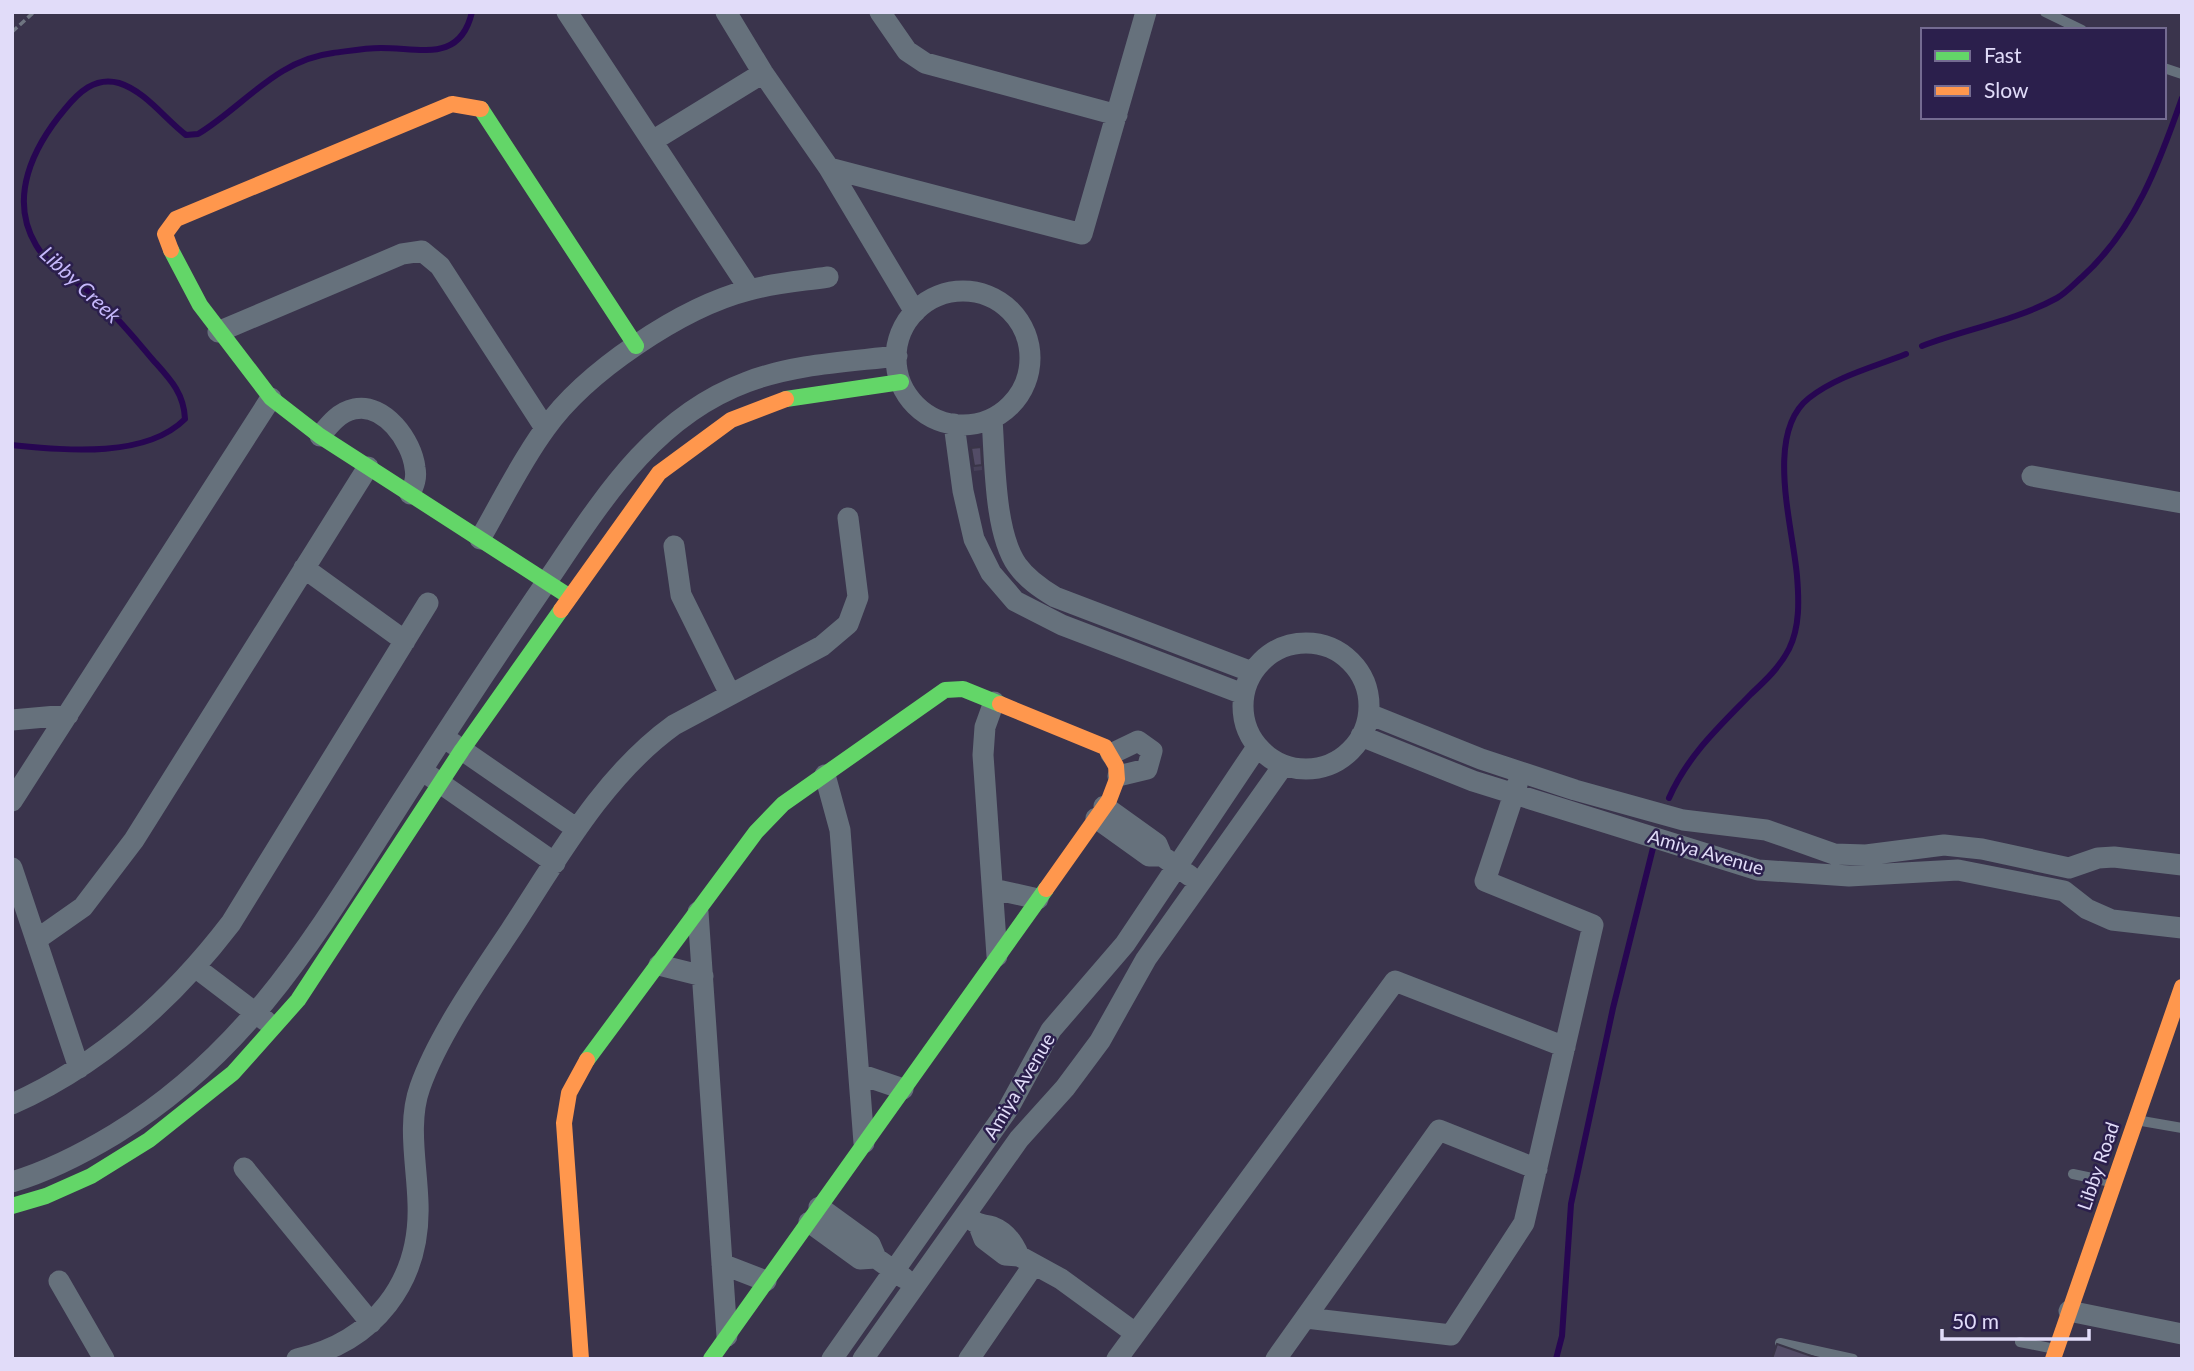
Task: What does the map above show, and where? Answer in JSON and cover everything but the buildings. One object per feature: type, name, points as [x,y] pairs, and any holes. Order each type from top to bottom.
[{"type":"street","points":[[567,12],[654,140],[750,290]]},
{"type":"street","points":[[726,12],[763,73],[829,168],[915,312]]},
{"type":"street","points":[[880,12],[907,51],[925,63],[1117,115]]},
{"type":"street","points":[[829,168],[1082,234],[1146,12]]},
{"type":"street","points":[[654,140],[763,73]]},
{"type":"street","points":[[570,597],[320,436],[271,398],[218,332],[176,265],[166,243],[167,227],[176,219],[404,122],[452,104],[480,107],[636,346]]},
{"type":"street","points":[[218,332],[402,254],[422,251],[440,266],[545,428]]},
{"type":"street","points":[[480,539],[545,428],[610,363],[697,310],[750,290],[828,277]]},
{"type":"street","points":[[945,293],[981,293],[1004,306],[1022,326],[1029,352],[1027,379],[1019,395],[992,419],[967,425],[954,424],[922,411],[909,398],[901,382],[897,356],[899,340],[915,312],[945,293]]},
{"type":"street","points":[[12,1182],[39,1174],[81,1154],[137,1120],[214,1060],[256,1013],[302,956],[443,736],[547,582],[639,454],[689,415],[747,382],[813,366],[897,356]]},
{"type":"street","points":[[12,1206],[46,1196],[91,1176],[149,1140],[233,1073],[274,1027],[320,971],[440,783],[659,473],[684,452],[757,408],[817,394],[901,382]]},
{"type":"street","points":[[12,801],[271,398]]},
{"type":"street","points":[[320,436],[344,412],[369,408],[380,413],[402,436],[413,457],[416,480],[410,494]]},
{"type":"street","points":[[992,419],[1001,511],[1009,550],[1016,564],[1040,588],[1063,600],[1252,672]]},
{"type":"street","points":[[954,424],[968,518],[978,548],[1002,588],[1028,609],[1062,625],[1243,694]]},
{"type":"street","points":[[36,940],[83,906],[105,881],[167,791],[368,467]]},
{"type":"street","points":[[2032,476],[2182,503]]},
{"type":"street","points":[[963,491],[999,487]]},
{"type":"street","points":[[968,518],[1001,511]]},
{"type":"street","points":[[297,1359],[335,1348],[371,1323],[400,1288],[418,1236],[414,1123],[420,1087],[488,965],[577,829],[632,760],[654,740],[730,694],[822,646],[848,624],[858,597],[848,517]]},
{"type":"street","points":[[674,546],[681,594],[730,694]]},
{"type":"street","points":[[304,568],[405,641]]},
{"type":"street","points":[[12,1104],[79,1068],[139,1025],[195,967],[232,923],[428,603]]},
{"type":"street","points":[[1304,642],[1319,644],[1347,658],[1357,669],[1369,698],[1368,714],[1361,736],[1353,749],[1328,766],[1298,769],[1283,766],[1257,747],[1244,722],[1243,694],[1252,672],[1274,651],[1304,642]]},
{"type":"street","points":[[581,1359],[565,1108],[569,1093],[590,1055],[769,818],[945,690],[957,688],[1098,743],[1111,754],[1118,776],[1113,792],[711,1359]]},
{"type":"street","points":[[994,702],[983,739],[997,956]]},
{"type":"street","name":"Amiya Avenue","points":[[1368,714],[1521,773],[1683,820],[1766,830],[1834,855],[1866,855],[1944,845],[1982,849],[2069,868],[2098,858],[2114,857],[2182,865]]},
{"type":"street","points":[[12,720],[68,715]]},
{"type":"street","points":[[443,736],[577,829]]},
{"type":"street","name":"Amiya Avenue","points":[[1361,736],[1514,795],[1758,870],[1849,876],[1958,870],[2064,891],[2100,916],[2129,923],[2182,928]]},
{"type":"street","points":[[1111,754],[1138,741],[1152,751],[1147,769],[1118,776]]},
{"type":"street","name":"Amiya Avenue","points":[[832,1359],[1008,1110],[1051,1030],[1111,961],[1170,862],[1204,826],[1257,747]]},
{"type":"street","name":"Amiya Avenue","points":[[863,1359],[915,1286],[972,1220],[1019,1139],[1065,1088],[1100,1041],[1146,959],[1283,766]]},
{"type":"street","points":[[421,770],[555,863]]},
{"type":"street","points":[[1306,1318],[1451,1335],[1519,1235],[1537,1169],[1593,925],[1485,881],[1521,773]]},
{"type":"street","points":[[825,775],[840,830],[864,1143]]},
{"type":"street","points":[[1230,785],[1256,804]]},
{"type":"street","points":[[1100,812],[1157,844],[1170,862],[1200,883]]},
{"type":"street","points":[[1204,826],[1228,844]]},
{"type":"street","points":[[12,868],[79,1068]]},
{"type":"street","points":[[2064,891],[2069,868]]},
{"type":"street","points":[[993,889],[1038,899]]},
{"type":"street","points":[[698,912],[727,1336]]},
{"type":"street","points":[[659,965],[703,976]]},
{"type":"street","points":[[195,967],[274,1027]]},
{"type":"street","points":[[1117,1359],[1395,981],[1565,1047]]},
{"type":"street","name":"Libby Road","points":[[2055,1354],[2182,987]]},
{"type":"street","points":[[859,1074],[903,1089]]},
{"type":"street","points":[[1276,1359],[1439,1130],[1537,1169]]},
{"type":"street","points":[[244,1168],[371,1323]]},
{"type":"street","points":[[945,1200],[972,1220],[993,1227],[1014,1243],[1026,1261],[1061,1279],[1135,1333]]},
{"type":"street","points":[[814,1214],[870,1244],[876,1258],[915,1286]]},
{"type":"street","points":[[969,1359],[1026,1261]]},
{"type":"street","points":[[722,1264],[766,1281]]},
{"type":"street","points":[[59,1281],[104,1359]]},
{"type":"street","points":[[2069,1311],[2182,1334]]},
{"type":"lane","points":[[2045,12],[2078,28]]},
{"type":"lane","points":[[2136,1120],[2182,1128]]},
{"type":"lane","points":[[2073,1174],[2114,1183]]},
{"type":"lane","points":[[2020,1342],[2055,1354]]},
{"type":"lane","points":[[1780,1343],[1853,1359]]},
{"type":"path","points":[[12,32],[34,12]]},
{"type":"waterway","name":"Libby Creek","points":[[12,445],[79,450],[126,446],[148,441],[168,432],[185,419],[179,394],[165,374],[103,304],[41,253],[28,227],[24,191],[34,156],[53,124],[76,97],[95,84],[110,81],[119,83],[137,92],[186,135],[198,134],[277,74],[294,65],[313,57],[357,50],[424,50],[448,46],[458,39],[466,28],[472,12]]},
{"type":"waterway","points":[[1922,346],[2041,306],[2060,296],[2082,277],[2101,258],[2131,217],[2154,171],[2182,98]]},
{"type":"waterway","points":[[1669,798],[1695,755],[1777,668],[1793,641],[1798,594],[1784,457],[1795,414],[1809,398],[1831,384],[1906,354]]},
{"type":"waterway","points":[[1556,1359],[1562,1336],[1571,1204],[1613,1008],[1653,848]]},
{"type":"traffic: fast","points":[[481,109],[636,346]]},
{"type":"traffic: fast","points":[[171,250],[200,305],[271,398],[320,436],[570,597]]},
{"type":"traffic: fast","points":[[786,399],[901,382]]},
{"type":"traffic: fast","points":[[12,1206],[46,1196],[91,1176],[149,1140],[233,1073],[298,1000],[462,750],[561,610]]},
{"type":"traffic: fast","points":[[587,1060],[756,832],[783,804],[945,690],[963,689],[1000,704]]},
{"type":"traffic: fast","points":[[711,1359],[1046,889]]},
{"type":"traffic: slow","points":[[171,250],[165,234],[176,219],[452,104],[481,109]]},
{"type":"traffic: slow","points":[[561,610],[659,473],[731,420],[786,399]]},
{"type":"traffic: slow","points":[[1000,704],[1105,747],[1116,766],[1117,779],[1109,800],[1046,889]]},
{"type":"traffic: slow","points":[[2053,1359],[2182,987]]},
{"type":"traffic: slow","points":[[581,1359],[564,1123],[569,1093],[587,1060]]}]
